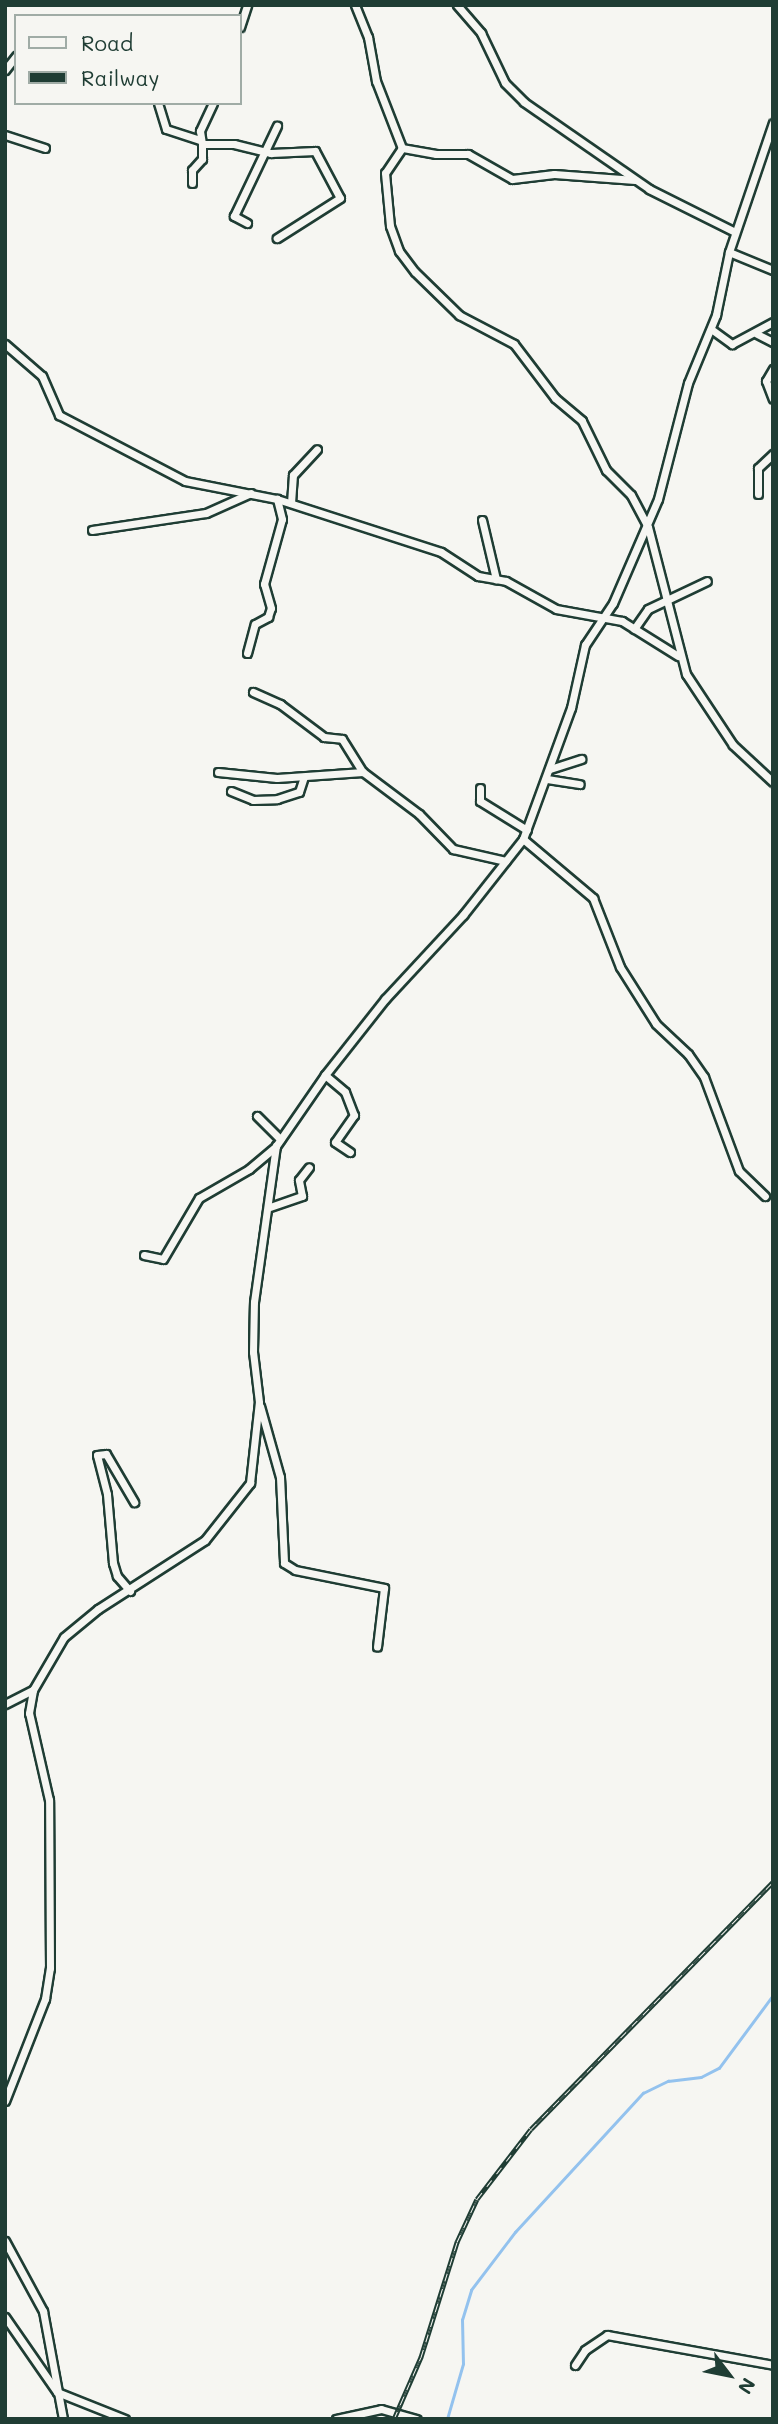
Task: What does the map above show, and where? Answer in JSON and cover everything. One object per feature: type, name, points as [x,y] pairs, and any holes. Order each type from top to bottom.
[{"type":"street","points":[[355,5],[368,37],[376,81],[402,148]]},
{"type":"street","points":[[457,5],[481,33],[511,89],[675,206],[735,232]]},
{"type":"street","points":[[159,105],[166,129],[201,142],[234,144],[268,153],[315,151],[340,198],[277,238]]},
{"type":"street","points":[[192,183],[190,175],[202,159],[201,142],[212,105]]},
{"type":"street","points":[[144,1255],[163,1259],[198,1198],[249,1169],[278,1142],[325,1075],[404,976],[463,915],[523,839],[547,779],[585,645],[604,618],[648,527],[688,383],[711,329],[735,232],[773,123]]},
{"type":"street","points":[[247,223],[234,216],[268,153],[277,126]]},
{"type":"street","points":[[5,135],[46,148]]},
{"type":"street","points":[[402,148],[436,154],[468,154],[512,178],[554,174],[635,180]]},
{"type":"street","points":[[402,148],[385,173],[390,226],[399,251],[459,315],[514,344],[555,398],[582,421],[598,457],[631,495],[648,527],[678,656],[733,745],[773,782]]},
{"type":"street","points":[[729,252],[773,270]]},
{"type":"street","points":[[711,329],[732,344],[757,334],[773,322]]},
{"type":"street","points":[[757,334],[773,342]]},
{"type":"street","points":[[5,344],[42,376],[53,410],[59,415],[185,481],[278,499],[441,552],[478,576],[496,579],[556,609],[604,618],[634,629],[678,656]]},
{"type":"street","points":[[773,369],[766,381],[773,399]]},
{"type":"street","points":[[291,503],[293,475],[317,449]]},
{"type":"street","points":[[758,494],[758,468],[773,454]]},
{"type":"street","points":[[92,530],[206,513],[251,493]]},
{"type":"street","points":[[247,653],[255,624],[268,617],[271,608],[264,584],[282,519],[278,499]]},
{"type":"street","points":[[482,520],[496,579]]},
{"type":"street","points":[[634,629],[648,609],[707,581]]},
{"type":"street","points":[[253,692],[280,704],[324,737],[342,739],[363,772],[419,814],[453,849],[506,861]]},
{"type":"street","points":[[550,769],[581,759]]},
{"type":"street","points":[[218,772],[260,778],[363,772]]},
{"type":"street","points":[[231,791],[253,800],[277,799],[299,792],[304,777]]},
{"type":"street","points":[[547,779],[580,784]]},
{"type":"street","points":[[480,788],[480,801],[527,830]]},
{"type":"street","points":[[523,839],[593,898],[620,967],[656,1024],[677,1042],[704,1077],[739,1171],[765,1196]]},
{"type":"street","points":[[325,1075],[345,1092],[354,1115],[335,1142],[350,1152]]},
{"type":"street","points":[[5,2101],[45,1999],[50,1968],[50,1800],[31,1722],[33,1690],[64,1637],[205,1540],[246,1490],[253,1472],[259,1402],[253,1313],[278,1142],[257,1116]]},
{"type":"street","points":[[270,1207],[295,1202],[302,1196],[299,1180],[309,1167]]},
{"type":"street","points":[[259,1402],[280,1478],[284,1563],[295,1570],[384,1588],[377,1647]]},
{"type":"street","points":[[130,1591],[117,1576],[113,1563],[107,1494],[97,1455],[106,1454],[134,1502]]},
{"type":"street","points":[[5,1704],[33,1690]]},
{"type":"street","points":[[7,2246],[43,2311],[63,2419]]},
{"type":"street","points":[[5,2317],[57,2392],[125,2419]]},
{"type":"street","points":[[575,2365],[584,2350],[607,2335],[773,2365]]},
{"type":"street","points":[[336,2419],[381,2409],[417,2419]]},
{"type":"waterway","points":[[447,2419],[463,2364],[462,2320],[471,2290],[515,2232],[643,2093],[668,2081],[701,2077],[719,2068],[773,1995]]},
{"type":"railway","points":[[394,2419],[421,2357],[457,2242],[477,2199],[531,2129],[773,1882]]}]
